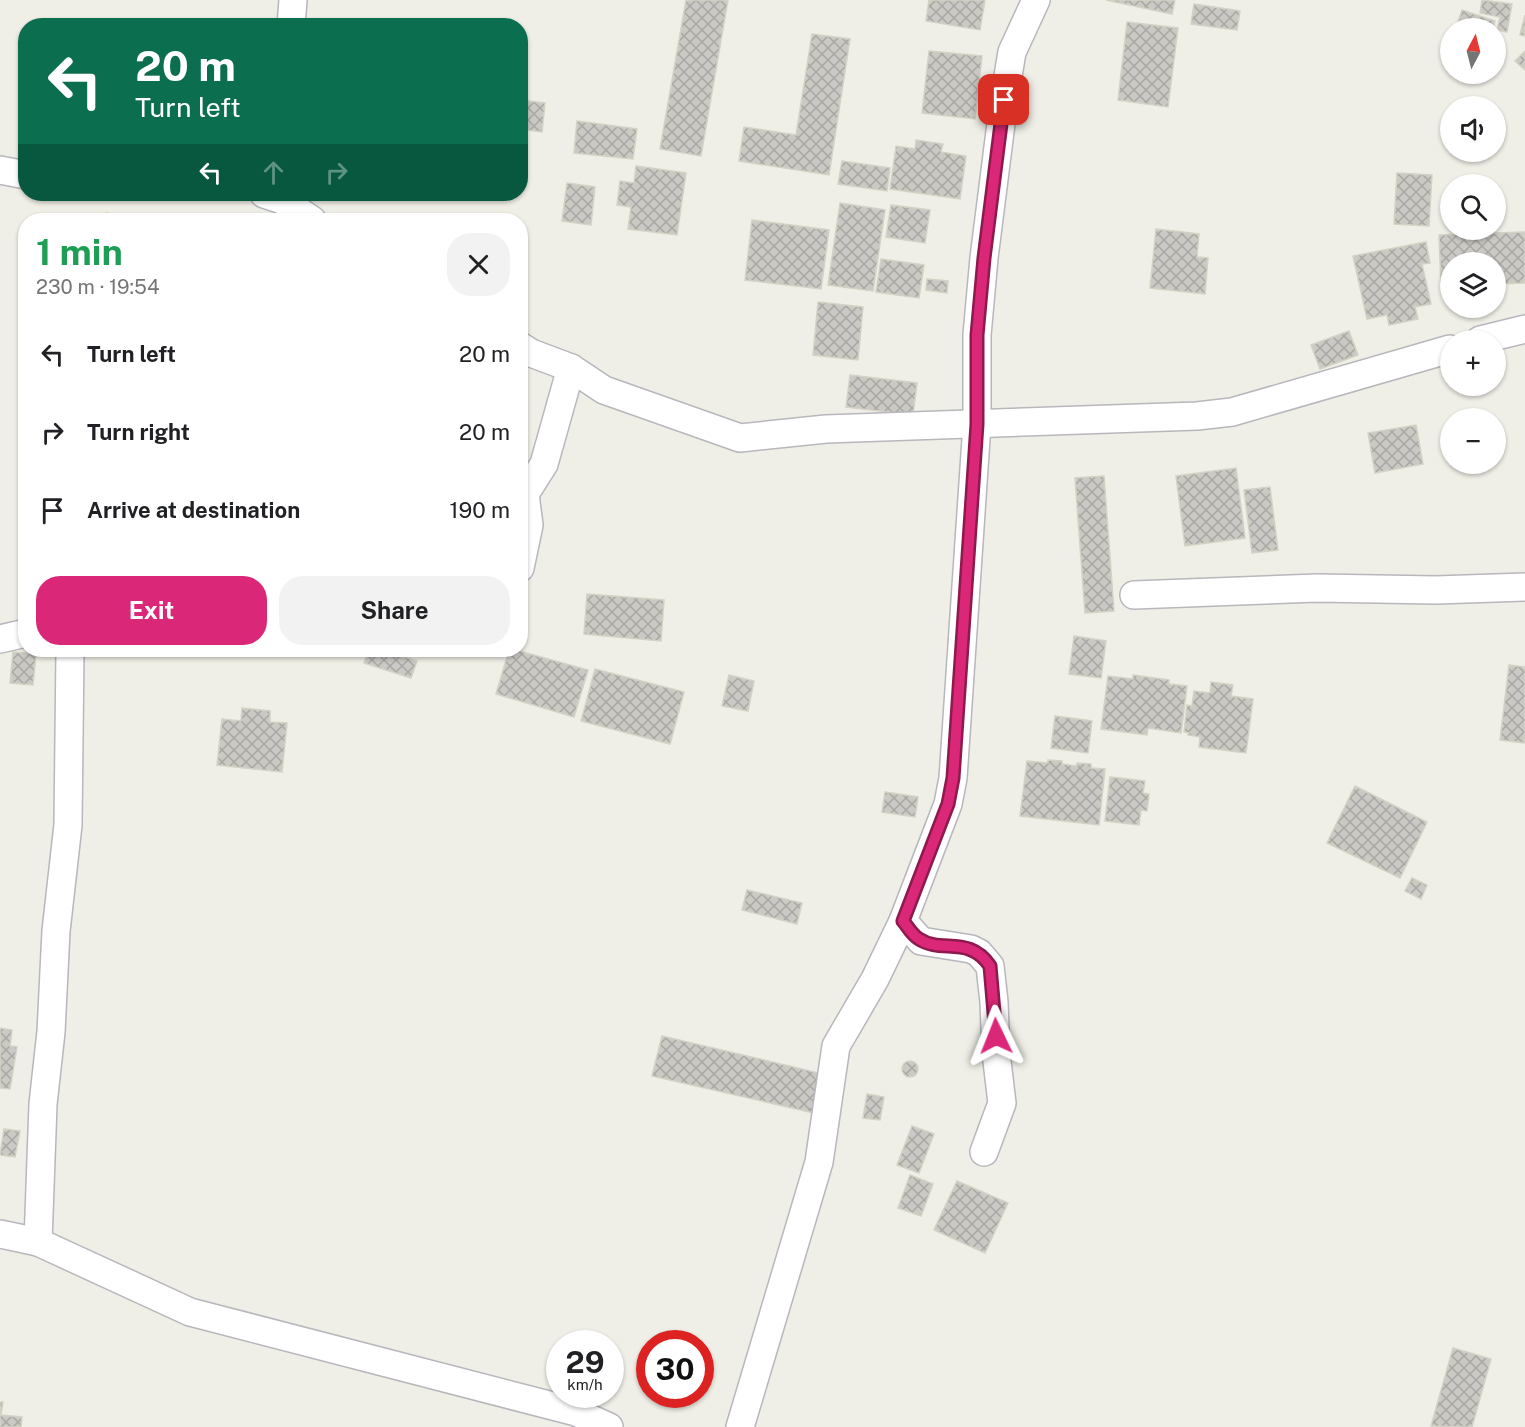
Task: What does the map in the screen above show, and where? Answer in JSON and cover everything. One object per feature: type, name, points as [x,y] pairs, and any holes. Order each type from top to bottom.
[{"type":"street","points":[[292,18],[293,0]]},
{"type":"street","points":[[740,1427],[819,1162],[836,1046],[875,979],[903,921],[948,804],[953,778],[977,424],[978,324],[984,258],[1012,52],[1036,0]]},
{"type":"street","points":[[0,170],[18,173]]},
{"type":"street","points":[[284,201],[302,213]]},
{"type":"street","points":[[1506,334],[1525,329]]},
{"type":"street","points":[[528,351],[571,368],[604,390],[740,438],[826,429],[1197,416],[1232,412],[1440,352]]},
{"type":"street","points":[[528,487],[544,464],[571,368]]},
{"type":"street","points":[[1134,595],[1317,588],[1436,590],[1525,587]]},
{"type":"street","points":[[0,639],[18,635]]},
{"type":"street","points":[[38,1242],[43,1104],[51,1032],[56,931],[68,825],[70,657]]},
{"type":"street","points":[[903,921],[921,941],[971,949],[979,952],[990,966],[1002,1103],[984,1152]]},
{"type":"street","points":[[0,1234],[38,1242],[190,1312],[576,1412],[609,1427]]},
{"type":"building","points":[[686,0],[728,0],[701,156],[660,149]]},
{"type":"building","points":[[929,0],[985,0],[980,30],[926,21]]},
{"type":"building","points":[[1106,0],[1175,0],[1172,14]]},
{"type":"building","points":[[1482,0],[1512,4],[1507,32],[1506,18],[1480,13]]},
{"type":"building","points":[[1194,4],[1240,11],[1237,30],[1191,24]]},
{"type":"building","points":[[1462,10],[1486,18],[1459,18]]},
{"type":"building","points":[[1525,15],[1525,36],[1520,35]]},
{"type":"building","points":[[1127,22],[1178,28],[1168,107],[1118,100]]},
{"type":"building","points":[[812,34],[850,39],[829,175],[739,161],[744,127],[796,135]]},
{"type":"building","points":[[929,51],[982,56],[975,119],[922,113]]},
{"type":"building","points":[[1525,51],[1525,70],[1515,61]]},
{"type":"building","points":[[528,101],[545,103],[542,132],[528,130]]},
{"type":"building","points":[[577,121],[637,129],[633,159],[574,153]]},
{"type":"building","points":[[916,140],[943,144],[941,152],[966,156],[960,199],[890,189],[896,146],[915,149]]},
{"type":"building","points":[[842,161],[890,168],[887,191],[838,184]]},
{"type":"building","points":[[636,166],[686,173],[677,235],[628,229],[631,207],[617,205],[620,181],[634,183]]},
{"type":"building","points":[[1397,173],[1432,175],[1429,226],[1394,224]]},
{"type":"building","points":[[567,183],[595,187],[591,225],[562,221]]},
{"type":"building","points":[[840,203],[885,210],[873,291],[828,285]]},
{"type":"building","points":[[891,205],[930,210],[925,243],[886,237]]},
{"type":"building","points":[[752,220],[829,230],[821,289],[745,280]]},
{"type":"building","points":[[1156,229],[1199,234],[1197,257],[1208,258],[1205,294],[1150,288]]},
{"type":"building","points":[[1525,232],[1525,283],[1506,284],[1506,252],[1440,252],[1440,260],[1439,235],[1440,240],[1506,240],[1506,233]]},
{"type":"building","points":[[1426,242],[1430,263],[1422,264],[1431,304],[1415,307],[1418,319],[1389,325],[1387,315],[1367,319],[1353,256]]},
{"type":"building","points":[[881,259],[924,265],[919,298],[876,292]]},
{"type":"building","points":[[927,279],[948,281],[947,293],[926,290]]},
{"type":"building","points":[[818,302],[863,307],[858,360],[813,355]]},
{"type":"building","points":[[1349,331],[1358,355],[1320,369],[1311,345]]},
{"type":"building","points":[[850,375],[917,383],[913,415],[846,407]]},
{"type":"building","points":[[1416,425],[1423,464],[1375,473],[1368,433]]},
{"type":"building","points":[[1236,468],[1245,538],[1185,546],[1176,476]]},
{"type":"building","points":[[1104,476],[1114,611],[1085,613],[1075,478]]},
{"type":"building","points":[[1270,487],[1278,550],[1252,553],[1244,490]]},
{"type":"building","points":[[587,594],[664,600],[661,641],[584,634]]},
{"type":"building","points":[[1074,636],[1106,641],[1101,678],[1069,674]]},
{"type":"building","points":[[13,652],[18,652],[18,657],[36,657],[33,685],[10,683]]},
{"type":"building","points":[[528,653],[588,670],[574,717],[496,694],[507,657],[528,657]]},
{"type":"building","points":[[366,657],[404,657],[417,661],[411,678],[364,663]]},
{"type":"building","points":[[1509,665],[1525,667],[1525,743],[1500,740]]},
{"type":"building","points":[[595,669],[684,692],[670,744],[581,721]]},
{"type":"building","points":[[729,675],[754,681],[748,711],[722,706]]},
{"type":"building","points":[[1133,675],[1169,680],[1169,684],[1187,686],[1181,733],[1148,728],[1147,735],[1101,729],[1108,676],[1133,679]]},
{"type":"building","points":[[1211,682],[1233,685],[1231,696],[1253,699],[1246,753],[1199,747],[1200,737],[1184,732],[1187,705],[1192,706],[1194,691],[1210,693]]},
{"type":"building","points":[[242,708],[270,711],[270,722],[287,723],[282,772],[217,765],[222,719],[241,721]]},
{"type":"building","points":[[1055,716],[1092,721],[1088,753],[1051,748]]},
{"type":"building","points":[[1048,760],[1062,761],[1062,764],[1077,766],[1077,763],[1091,764],[1091,768],[1105,769],[1099,825],[1020,816],[1027,761],[1048,763]]},
{"type":"building","points":[[1110,777],[1145,781],[1143,793],[1149,794],[1147,811],[1141,810],[1139,825],[1105,821]]},
{"type":"building","points":[[1355,786],[1427,822],[1400,878],[1327,843]]},
{"type":"building","points":[[885,792],[918,797],[915,817],[882,812]]},
{"type":"building","points":[[1412,878],[1427,885],[1421,899],[1405,891]]},
{"type":"building","points":[[747,890],[802,903],[797,924],[742,910]]},
{"type":"building","points":[[0,1028],[12,1030],[10,1046],[17,1047],[10,1089],[0,1088]]},
{"type":"building","points":[[662,1036],[823,1074],[814,1113],[652,1076]]},
{"type":"building","points":[[910,1061],[918,1069],[910,1077],[902,1069]]},
{"type":"building","points":[[867,1094],[884,1097],[880,1120],[863,1118]]},
{"type":"building","points":[[912,1126],[934,1134],[919,1173],[897,1165]]},
{"type":"building","points":[[4,1129],[20,1131],[15,1157],[0,1155]]},
{"type":"building","points":[[910,1175],[933,1184],[921,1216],[898,1208]]},
{"type":"building","points":[[957,1181],[1008,1203],[985,1253],[934,1230]]},
{"type":"building","points":[[1453,1348],[1491,1359],[1472,1427],[1431,1426]]},
{"type":"building","points":[[0,1402],[3,1402],[1,1415],[22,1417],[21,1427],[0,1427]]},
{"type":"route","points":[[996,1036],[990,966],[985,957],[971,949],[921,941],[903,921],[948,804],[953,778],[977,424],[977,335],[984,258],[1004,100]]}]
